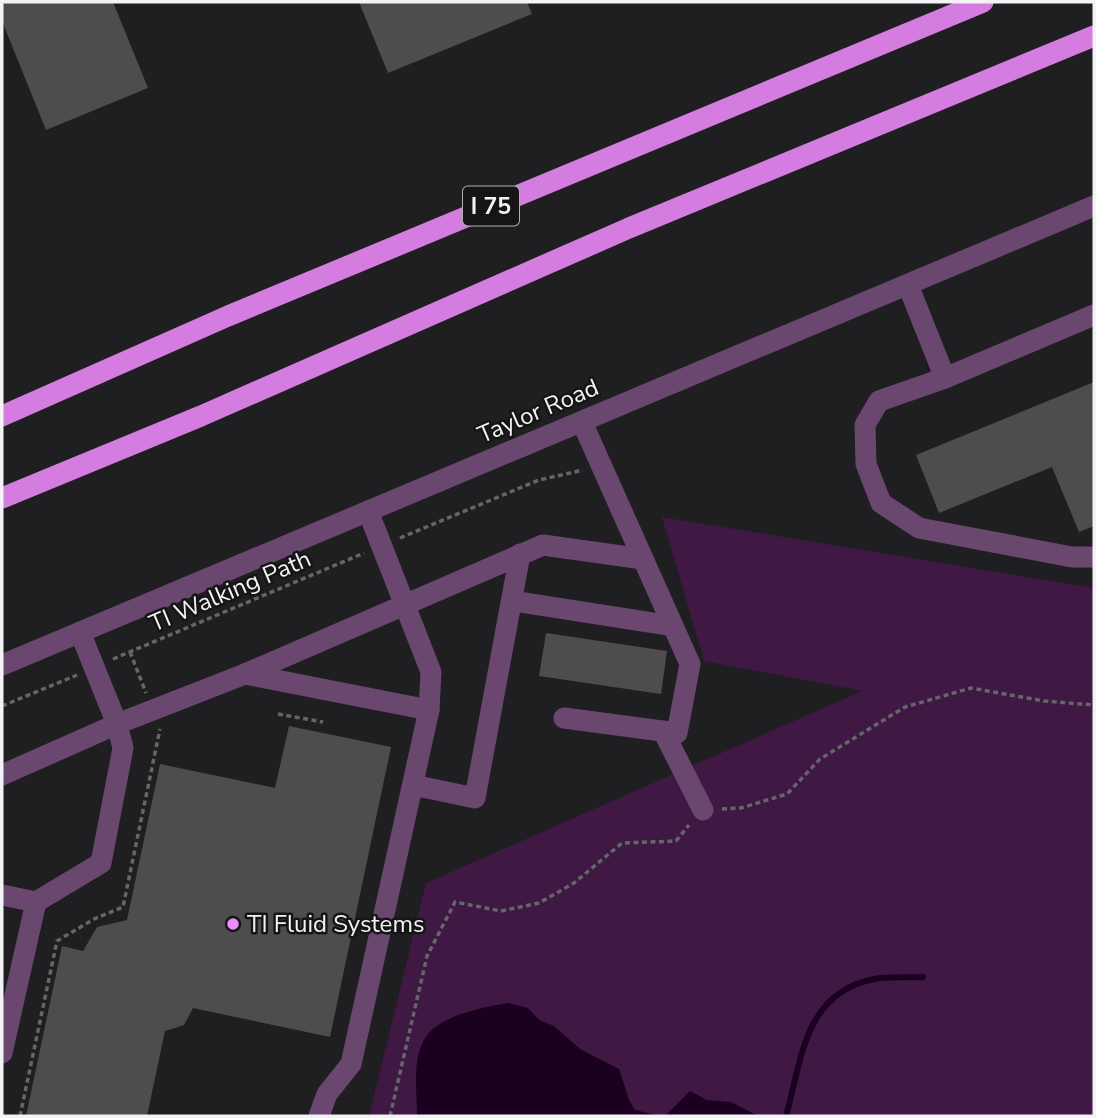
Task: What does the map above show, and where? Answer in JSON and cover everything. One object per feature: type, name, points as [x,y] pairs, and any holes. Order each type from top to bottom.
[{"type":"highway","name":"I 75","points":[[2,416],[228,316],[983,2]]},
{"type":"highway","points":[[2,498],[201,416],[629,228],[1094,36]]},
{"type":"street","name":"Taylor Road","points":[[2,665],[1094,206]]},
{"type":"street","points":[[908,285],[945,378]]},
{"type":"street","points":[[1094,315],[945,378],[879,401],[865,425],[866,464],[881,503],[919,528],[1072,557],[1094,557]]},
{"type":"street","points":[[564,718],[677,733],[690,664],[582,422]]},
{"type":"street","points":[[319,1116],[327,1094],[351,1064],[429,710],[430,673],[368,511]]},
{"type":"street","points":[[2,775],[117,724],[245,674],[543,545],[643,559]]},
{"type":"street","points":[[413,785],[475,798],[520,554]]},
{"type":"street","points":[[513,601],[673,626]]},
{"type":"street","points":[[2,895],[36,902],[101,863],[123,748],[117,724],[80,632]]},
{"type":"street","points":[[245,674],[429,710]]},
{"type":"street","points":[[663,731],[703,810]]},
{"type":"street","points":[[2,1054],[36,902]]},
{"type":"path","name":"TI Walking Path","points":[[2,706],[539,480],[602,466]]},
{"type":"path","points":[[390,1116],[427,956],[455,902],[501,911],[539,903],[575,883],[622,843],[676,841],[703,810],[741,808],[788,794],[820,760],[905,707],[971,688],[1044,701],[1094,705]]},
{"type":"path","points":[[278,713],[323,722]]},
{"type":"shaded area","points":[[662,517],[1094,588],[1094,1116],[369,1116],[426,883],[862,691],[704,661]]},
{"type":"shaded area","points":[[508,1003],[528,1008],[539,1020],[554,1026],[580,1049],[619,1069],[635,1110],[661,1116],[417,1116],[418,1058],[420,1048],[430,1032],[462,1014]]},
{"type":"shaded area","points":[[690,1091],[707,1100],[731,1102],[758,1116],[665,1116]]},
{"type":"building","points":[[2,2],[113,2],[148,88],[46,130],[2,21]]},
{"type":"building","points":[[359,2],[527,2],[532,14],[388,73]]},
{"type":"building","points":[[1094,382],[1094,526],[1079,532],[1052,467],[939,513],[916,455]]},
{"type":"building","points":[[546,633],[667,651],[661,694],[539,676]]},
{"type":"building","name":"TI Fluid Systems","points":[[289,726],[391,747],[330,1037],[193,1008],[184,1025],[165,1031],[147,1116],[26,1116],[62,946],[83,951],[97,927],[127,920],[160,764],[275,788]]},
{"type":"waterway","points":[[786,1116],[802,1051],[820,1013],[833,998],[851,987],[874,979],[923,977]]},
{"type":"place","name":"TI Fluid Systems","points":[[233,924]]}]
